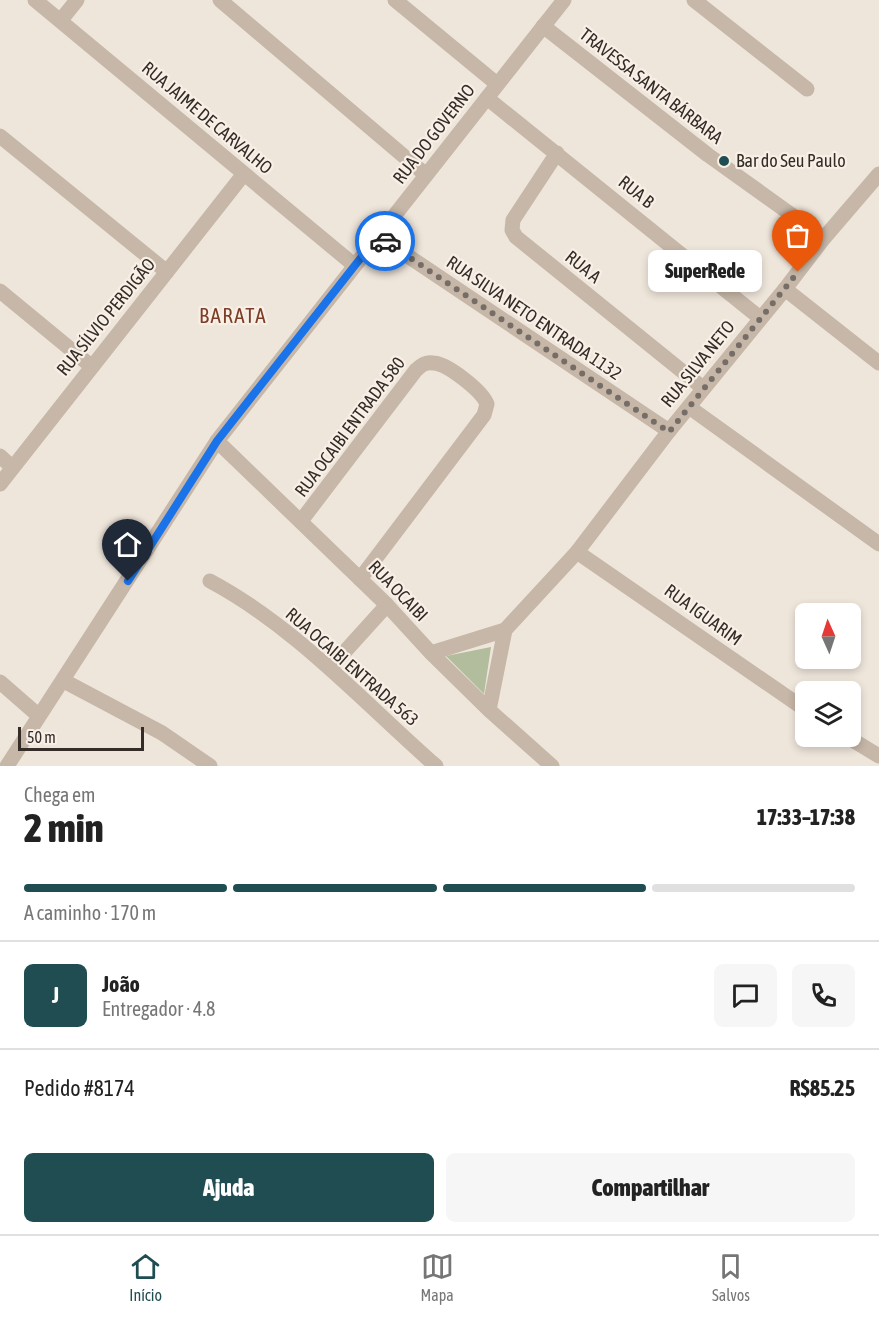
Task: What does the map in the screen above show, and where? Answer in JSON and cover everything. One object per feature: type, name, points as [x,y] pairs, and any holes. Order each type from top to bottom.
[{"type":"street","name":"RUA JAIME DE CARVALHO","points":[[35,0],[354,265]]},
{"type":"street","points":[[61,20],[77,0]]},
{"type":"street","points":[[220,0],[426,176]]},
{"type":"street","name":"RUA DO GOVERNO","points":[[395,0],[497,84]]},
{"type":"street","name":"RUA DO GOVERNO","points":[[7,766],[217,441],[564,0]]},
{"type":"street","points":[[694,0],[807,89]]},
{"type":"street","name":"TRAVESSA SANTA BÁRBARA","points":[[543,26],[708,154],[824,238]]},
{"type":"street","name":"RUA B","points":[[487,98],[760,318]]},
{"type":"street","points":[[0,136],[167,272]]},
{"type":"street","name":"RUA A","points":[[557,153],[513,220],[512,230],[516,237],[704,388]]},
{"type":"street","name":"RUA SILVA NETO","points":[[505,630],[577,552],[704,388],[785,290],[824,238],[879,174]]},
{"type":"street","name":"RUA SÍLVIO PERDIGÃO","points":[[0,484],[243,175]]},
{"type":"street","name":"RUA SILVA NETO ENTRADA 1132","points":[[378,236],[669,432]]},
{"type":"street","points":[[785,290],[879,363]]},
{"type":"street","points":[[0,291],[91,366]]},
{"type":"street","name":"RUA OCAIBI ENTRADA 580","points":[[301,521],[416,370],[424,363],[444,365],[482,394],[487,404],[484,416],[360,579]]},
{"type":"street","points":[[689,407],[879,544]]},
{"type":"street","name":"RUA OCAIBI","points":[[217,441],[387,605],[431,653],[489,710],[552,766]]},
{"type":"street","points":[[0,456],[12,467]]},
{"type":"street","name":"RUA IGUARIM","points":[[577,552],[795,703]]},
{"type":"street","name":"RUA OCAIBI ENTRADA 563","points":[[210,581],[248,603],[330,668],[436,766]]},
{"type":"street","points":[[330,668],[387,605]]},
{"type":"street","points":[[431,653],[505,630],[489,710]]},
{"type":"street","points":[[64,681],[162,733],[210,766]]},
{"type":"street","points":[[0,682],[39,716]]},
{"type":"street","points":[[861,745],[879,756]]},
{"type":"green space","points":[[491,647],[484,694],[446,656]]},
{"type":"way so far","points":[[385,241],[669,432],[798,272]]},
{"type":"place","name":"Bar do Seu Paulo","points":[[724,161]]},
{"type":"place","name":"SuperRede","points":[[798,272]]},
{"type":"district","name":"BARATA","points":[[233,316]]},
{"type":"route","points":[[128,581],[217,441],[378,236],[385,241]]}]
